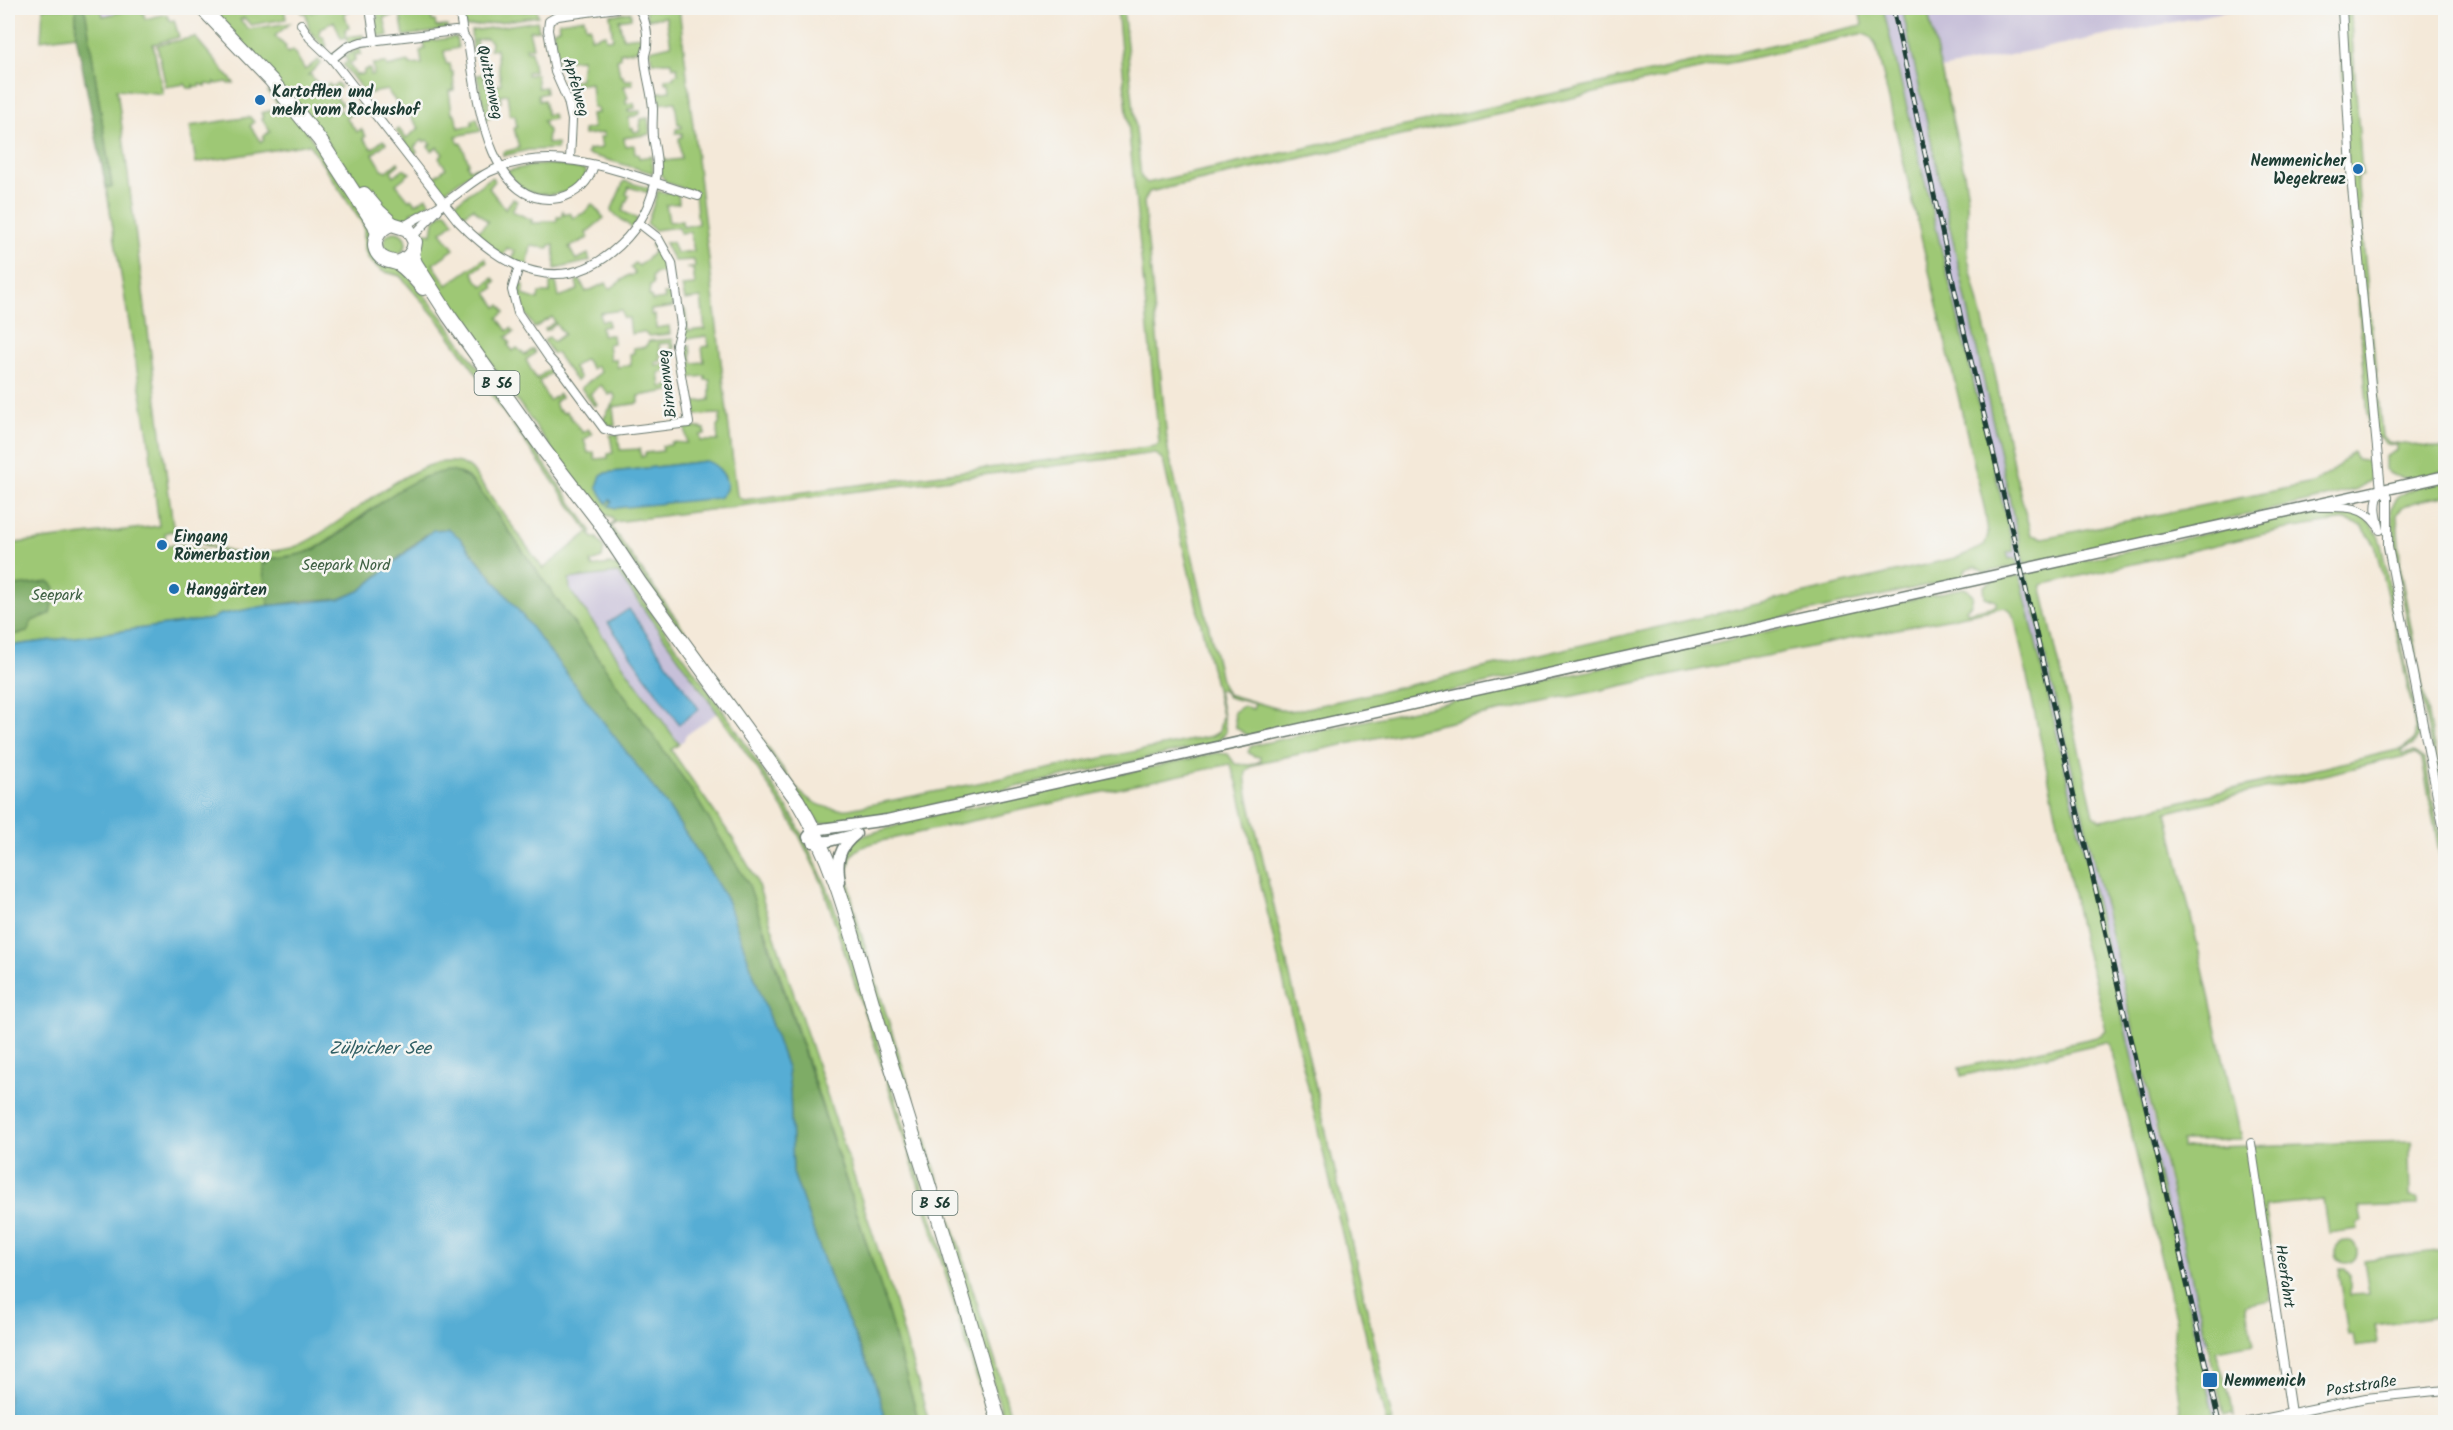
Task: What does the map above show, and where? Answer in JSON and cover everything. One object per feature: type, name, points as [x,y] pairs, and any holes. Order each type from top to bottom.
[{"type":"main road","name":"B 56","points":[[202,8],[271,80],[379,212],[403,229]]},
{"type":"main road","name":"B 56","points":[[331,156],[375,225],[378,234],[376,247],[379,255],[387,261],[397,263],[449,316]]},
{"type":"main road","points":[[378,234],[381,229],[403,229],[415,242],[412,254],[397,263]]},
{"type":"main road","name":"B 56","points":[[412,254],[415,263],[449,316],[544,450],[567,490],[597,533],[639,582],[771,764],[835,878],[971,1321],[999,1422]]},
{"type":"main road","name":"B 56","points":[[813,838],[866,985]]},
{"type":"street","points":[[459,8],[463,34]]},
{"type":"street","name":"Apfelweg","points":[[549,8],[551,19],[548,30],[555,72],[568,101],[572,120],[570,160]]},
{"type":"street","points":[[551,19],[558,16],[617,8]]},
{"type":"street","points":[[301,24],[310,38],[332,59],[458,220],[486,248],[519,266],[556,274],[585,269],[614,251],[639,223],[647,208],[655,183],[657,170],[652,128],[653,108],[644,56],[647,47],[644,16],[637,8]]},
{"type":"street","points":[[2342,8],[2352,187],[2380,490],[2375,508],[2380,530]]},
{"type":"street","points":[[370,15],[375,41]]},
{"type":"street","name":"Quittenweg","points":[[332,59],[354,44],[455,31],[463,34],[468,42],[487,136],[508,179],[528,195],[545,199],[561,198],[576,192],[587,181],[594,165]]},
{"type":"street","points":[[403,229],[476,179],[501,167],[531,159],[570,160],[594,165],[698,196]]},
{"type":"street","points":[[403,229],[444,203]]},
{"type":"street","name":"Birnenweg","points":[[519,266],[512,290],[518,313],[538,338],[549,358],[604,429],[614,432],[689,423],[676,345],[681,325],[672,263],[658,238],[639,223]]},
{"type":"street","points":[[813,838],[2445,476]]},
{"type":"street","points":[[2380,490],[2388,497],[2388,547],[2445,841]]},
{"type":"street","points":[[2303,507],[2356,508],[2371,517],[2388,547]]},
{"type":"street","points":[[813,838],[856,834],[887,820]]},
{"type":"street","name":"B 56","points":[[849,923],[838,862],[844,845],[856,834]]},
{"type":"street","name":"Heerfahrt","points":[[2251,1143],[2291,1413]]},
{"type":"street","name":"Poststraße","points":[[2248,1422],[2382,1395],[2445,1390]]},
{"type":"shaded area","points":[[101,8],[137,8],[103,16]]},
{"type":"shaded area","points":[[1859,8],[1920,8],[1978,353],[2024,564],[2159,1146],[2207,1342],[2203,1343],[2221,1422],[2216,1422],[2018,565],[2009,559],[2007,552],[2013,551],[1886,23],[1862,25]]},
{"type":"shaded area","points":[[1927,8],[2243,8],[1940,69]]},
{"type":"shaded area","points":[[617,572],[717,713],[685,736],[679,744],[570,590],[569,579]]},
{"type":"green space","points":[[43,8],[79,8],[76,9],[76,35],[41,40]]},
{"type":"green space","points":[[76,8],[84,9],[86,15],[112,187],[106,187],[76,35]]},
{"type":"green space","name":"Seepark","points":[[80,8],[101,8],[103,16],[137,8],[155,8],[143,11],[145,19],[166,14],[170,21],[174,20],[179,37],[153,44],[163,94],[117,89],[173,526],[176,530],[204,542],[238,553],[261,553],[291,548],[310,540],[408,475],[432,465],[454,462],[472,470],[543,569],[589,532],[439,321],[400,276],[382,271],[369,260],[364,248],[364,226],[309,144],[196,163],[190,126],[250,117],[254,122],[250,126],[261,142],[270,131],[261,113],[281,108],[268,92],[272,91],[303,126],[371,225],[371,242],[405,272],[444,319],[592,532],[590,534],[593,538],[597,538],[604,548],[602,558],[591,562],[592,567],[610,564],[619,567],[731,722],[795,820],[827,887],[849,947],[995,1422],[990,1422],[895,1107],[822,883],[795,827],[757,768],[618,573],[569,579],[570,590],[679,744],[671,750],[733,839],[756,879],[890,1286],[929,1422],[919,1422],[881,1288],[766,932],[645,728],[478,487],[468,477],[449,472],[430,476],[390,496],[320,546],[303,554],[268,559],[266,564],[262,565],[269,606],[218,615],[212,619],[8,646],[8,544],[159,526],[148,435],[106,187],[112,186],[84,9]],"holes":[[[171,531],[235,557],[235,560],[210,561],[209,553],[184,544],[166,546],[165,533]]]},
{"type":"green space","points":[[208,8],[284,8],[286,19],[251,25],[244,18],[240,20],[249,29],[290,23],[275,36],[286,47],[288,53],[293,50],[305,70],[318,60],[321,63],[308,75],[311,75],[321,89],[329,84],[332,87],[337,83],[341,87],[333,93],[342,104],[338,108],[341,112],[351,105],[354,108],[362,102],[371,114],[368,116],[360,107],[346,118],[357,132],[361,129],[366,136],[363,138],[372,149],[383,140],[386,143],[373,154],[382,169],[387,171],[398,162],[399,164],[391,171],[394,176],[403,169],[410,173],[396,184],[409,200],[411,198],[416,204],[426,197],[430,203],[411,213],[411,218],[392,219],[373,202],[306,115]]},
{"type":"green space","points":[[300,8],[310,8],[311,12],[320,10],[320,8],[352,8],[344,12],[349,28],[345,29],[346,37],[363,35],[363,39],[348,44],[346,38],[341,38],[334,21],[320,29],[319,35],[323,37],[327,46],[324,48],[309,30],[306,13],[302,13]]},
{"type":"green space","points":[[376,8],[399,8],[395,9],[396,15],[384,17],[388,36],[378,36],[374,24],[378,18]]},
{"type":"green space","points":[[399,8],[430,8],[432,21],[435,21],[436,27],[447,26],[447,30],[404,36]]},
{"type":"green space","points":[[464,8],[473,8],[475,14],[492,12],[493,8],[522,8],[523,11],[537,9],[538,16],[467,27],[462,11]]},
{"type":"green space","points":[[645,8],[679,8],[737,495],[743,500],[1156,446],[1159,443],[1117,8],[1123,8],[1141,177],[1147,183],[1862,25],[1859,8],[1883,8],[2014,551],[2007,553],[2009,559],[2016,558],[2018,565],[1985,573],[1975,566],[1966,569],[1963,576],[1956,579],[1249,736],[1236,728],[1234,712],[1243,706],[1253,709],[1255,704],[1228,697],[1222,689],[1218,690],[1226,732],[1216,743],[935,805],[847,822],[819,823],[608,529],[614,521],[612,517],[597,513],[417,259],[418,242],[423,232],[432,234],[434,221],[443,212],[447,212],[454,222],[441,232],[454,249],[433,264],[447,285],[485,258],[487,262],[473,272],[475,278],[483,286],[493,278],[496,282],[492,284],[494,288],[487,293],[497,307],[500,305],[505,312],[498,318],[507,331],[511,328],[514,332],[506,337],[510,343],[508,345],[513,351],[517,348],[525,355],[533,349],[535,353],[526,360],[536,379],[552,367],[558,375],[555,377],[551,373],[539,382],[549,401],[559,394],[561,397],[555,402],[558,411],[563,413],[566,411],[583,433],[588,429],[592,434],[584,440],[588,453],[594,452],[595,459],[608,458],[608,454],[613,453],[610,435],[618,434],[620,450],[640,449],[641,457],[645,456],[645,453],[663,451],[662,446],[671,445],[671,442],[687,443],[685,426],[705,429],[705,434],[700,435],[701,441],[718,441],[717,426],[721,414],[692,415],[689,397],[693,397],[694,402],[710,400],[710,380],[705,380],[705,376],[687,378],[683,347],[690,346],[692,363],[704,362],[702,347],[709,346],[707,336],[685,339],[682,311],[685,310],[688,331],[705,329],[701,298],[685,300],[682,286],[695,285],[693,269],[686,268],[695,267],[694,260],[674,261],[665,243],[672,242],[676,253],[694,251],[690,232],[680,233],[679,227],[654,230],[647,224],[658,191],[666,193],[670,190],[678,192],[679,203],[666,205],[669,222],[682,221],[683,227],[698,224],[695,193],[666,182],[661,175],[661,159],[665,158],[665,161],[681,159],[679,138],[682,137],[682,133],[676,133],[676,129],[682,128],[681,124],[678,124],[675,102],[657,104],[655,93],[670,91],[669,83],[665,83],[665,79],[674,78],[674,75],[678,74],[677,67],[673,67],[672,62],[652,62],[650,50],[671,45],[666,17],[647,19]],"holes":[[[1860,34],[1872,39],[1878,53],[1985,511],[1988,535],[1984,546],[1959,557],[1298,710],[1286,711],[1227,694],[1222,684],[1168,450],[1144,202],[1149,192]],[[1155,453],[1163,460],[1222,715],[1219,732],[1212,736],[849,809],[821,806],[798,790],[611,527],[615,522]],[[706,461],[725,476],[726,490],[612,502],[605,473]]]},
{"type":"green space","points":[[1902,8],[1927,8],[1967,191],[1968,259],[1990,349],[2014,469],[2031,535],[2043,538],[2313,483],[2329,474],[2353,452],[2356,459],[2365,460],[2373,467],[2371,480],[2357,489],[2306,502],[2024,564]]},
{"type":"green space","points":[[2339,8],[2350,8],[2362,175],[2357,176],[2382,436],[2388,442],[2445,449],[2445,471],[2414,478],[2398,477],[2385,469],[2385,457],[2397,450],[2397,445],[2386,444],[2380,438],[2370,439],[2348,181]]},
{"type":"green space","points":[[631,12],[631,18],[619,20],[623,38],[640,36],[642,49],[620,53],[620,58],[617,59],[620,76],[623,76],[624,80],[632,80],[633,84],[624,86],[628,98],[626,104],[634,103],[635,108],[628,109],[628,112],[640,111],[640,114],[629,118],[630,128],[633,128],[634,132],[640,131],[641,119],[648,118],[650,134],[624,138],[625,146],[634,145],[635,154],[638,154],[639,158],[652,156],[653,173],[587,154],[588,150],[602,148],[600,137],[604,137],[604,133],[584,135],[583,130],[593,128],[591,114],[598,113],[597,108],[593,108],[591,83],[566,86],[565,82],[580,79],[582,59],[558,61],[553,30],[560,28],[559,22],[584,18],[586,27],[590,26],[591,38],[605,34],[606,39],[613,39],[610,15]]},
{"type":"green space","points":[[537,21],[539,30],[529,31],[533,47],[526,48],[527,51],[531,51],[534,71],[527,72],[527,75],[536,74],[538,88],[545,87],[546,93],[538,95],[539,101],[544,100],[547,115],[553,114],[554,119],[543,121],[548,131],[547,144],[557,143],[557,149],[528,150],[503,156],[503,152],[519,148],[514,128],[517,127],[515,115],[510,115],[507,94],[500,95],[501,102],[488,101],[490,118],[486,119],[477,75],[483,74],[485,86],[501,84],[496,49],[490,50],[491,42],[486,38],[476,40],[478,51],[473,51],[471,31]]},
{"type":"green space","points":[[195,37],[234,83],[217,84],[215,82],[214,85],[199,84],[199,87],[195,87],[193,85],[193,88],[188,88],[185,84],[166,87],[157,45]]},
{"type":"green space","points":[[456,37],[458,48],[444,51],[446,64],[450,64],[451,72],[453,72],[454,90],[449,91],[452,114],[455,114],[458,128],[472,125],[472,120],[477,118],[481,131],[456,136],[469,163],[467,164],[469,169],[479,167],[442,193],[428,176],[431,173],[434,177],[446,168],[439,158],[443,154],[437,147],[432,151],[428,146],[431,144],[423,140],[414,147],[417,152],[412,156],[408,151],[410,149],[396,131],[399,129],[406,138],[419,128],[407,112],[405,114],[387,90],[366,94],[343,65],[348,61],[344,56],[360,48],[361,54],[354,55],[355,60],[349,64],[356,75],[364,74],[364,70],[370,69],[371,75],[374,75],[373,64],[386,63],[387,67],[409,62],[410,65],[422,64],[420,51],[425,49],[424,42]]},
{"type":"green space","points":[[551,164],[586,170],[585,179],[572,190],[540,194],[523,189],[507,171],[530,166]]},
{"type":"green space","points":[[492,177],[495,181],[489,188],[505,209],[513,199],[517,201],[512,211],[532,220],[531,223],[557,221],[557,217],[561,217],[563,210],[564,215],[570,213],[573,218],[584,213],[592,204],[604,218],[586,233],[588,238],[569,247],[576,260],[588,254],[590,261],[555,269],[554,245],[550,245],[549,248],[531,246],[527,266],[511,260],[515,251],[507,248],[503,256],[475,234],[488,222],[473,208],[461,217],[453,207]]},
{"type":"green space","points":[[624,181],[649,188],[649,193],[629,187],[626,194],[629,196],[622,211],[638,219],[632,228],[611,211]]},
{"type":"green space","points":[[395,232],[405,239],[406,243],[399,253],[395,254],[385,247],[384,243],[391,233]]},
{"type":"green space","points":[[654,242],[659,248],[668,272],[655,273],[652,277],[653,285],[650,286],[649,296],[652,301],[665,299],[664,294],[671,294],[673,307],[651,310],[651,315],[655,315],[656,328],[669,326],[670,334],[649,336],[643,332],[631,334],[629,318],[623,318],[622,310],[600,313],[601,321],[608,320],[608,326],[601,327],[602,335],[612,335],[613,343],[608,344],[610,359],[616,359],[617,367],[631,365],[630,354],[634,353],[633,348],[645,347],[649,341],[672,339],[675,348],[671,349],[670,343],[659,344],[661,361],[655,362],[655,365],[666,364],[666,371],[659,373],[661,387],[679,385],[680,389],[639,396],[639,403],[613,407],[615,426],[609,426],[603,420],[616,398],[613,393],[609,395],[601,385],[590,394],[597,404],[594,406],[581,388],[601,372],[596,366],[592,369],[585,359],[573,367],[580,378],[576,381],[556,353],[553,354],[544,341],[549,337],[553,342],[564,334],[556,324],[546,331],[545,329],[555,322],[552,317],[534,328],[521,305],[518,285],[524,285],[523,295],[538,300],[539,293],[550,293],[550,283],[556,282],[559,297],[578,290],[576,281],[580,280],[586,292],[606,283],[610,289],[635,273],[631,268],[635,263],[639,266],[655,251],[651,246]]},
{"type":"green space","name":"Seepark Nord","points":[[448,471],[467,478],[489,503],[690,788],[749,885],[881,1288],[919,1422],[884,1422],[884,1412],[873,1377],[834,1289],[793,1173],[787,1068],[727,900],[666,804],[492,577],[459,537],[440,529],[425,535],[361,590],[340,599],[308,600],[269,606],[262,565],[266,564],[267,559],[302,554],[313,550],[330,541],[411,483]]},
{"type":"green space","points":[[2445,481],[2445,496],[2411,504],[2400,510],[2397,515],[2401,575],[2445,804],[2445,821],[2399,578],[2391,511],[2398,497],[2412,489]]},
{"type":"green space","points":[[2345,510],[2352,512],[2364,517],[2379,537],[2420,735],[2412,746],[2401,751],[2402,754],[2414,752],[2425,760],[2445,865],[2445,883],[2422,760],[2414,754],[2167,812],[2242,1140],[2182,1141],[2182,1148],[2412,1141],[2409,1153],[2410,1197],[2418,1198],[2418,1205],[2359,1207],[2362,1222],[2357,1223],[2358,1229],[2328,1233],[2323,1200],[2265,1206],[2271,1244],[2263,1245],[2270,1300],[2245,1305],[2254,1344],[2216,1351],[2231,1400],[2233,1416],[2230,1413],[2224,1415],[2026,573],[2299,513]],"holes":[[[2346,520],[2362,526],[2375,545],[2400,649],[2415,725],[2415,735],[2411,743],[2401,749],[2107,819],[2101,820],[2094,815],[2041,585],[2281,530]]]},
{"type":"green space","points":[[2020,575],[2216,1422],[2180,1422],[2173,1351],[2175,1318],[2110,1044],[2106,1042],[1961,1076],[1959,1068],[2101,1036],[2106,1031],[2083,940],[2015,620],[2010,610],[2004,607],[1262,762],[1247,770],[1246,785],[1250,806],[1393,1422],[1386,1422],[1237,782],[1230,764],[877,842],[857,850],[851,859],[849,877],[859,927],[999,1373],[1012,1422],[1005,1422],[848,909],[842,877],[842,857],[856,838],[922,818],[1216,753],[1228,754],[1235,764],[1250,765],[1261,761],[1260,757],[1248,752],[1251,746],[1963,588],[1968,589],[1973,596],[1971,604],[1966,609],[1967,612],[1996,606],[1996,601],[1985,597],[1984,586],[1992,581]]},
{"type":"green space","points":[[48,582],[55,588],[50,614],[32,621],[27,632],[8,636],[8,587]]},
{"type":"green space","points":[[2346,1241],[2356,1248],[2357,1252],[2350,1262],[2346,1263],[2336,1256],[2335,1252],[2342,1242]]},
{"type":"green space","points":[[2445,1250],[2445,1315],[2375,1325],[2378,1342],[2355,1347],[2353,1334],[2348,1334],[2339,1276],[2340,1269],[2345,1269],[2350,1275],[2350,1295],[2369,1294],[2364,1260]]},
{"type":"water","points":[[706,461],[717,467],[725,477],[726,489],[718,498],[616,508],[609,506],[612,502],[610,500],[607,504],[597,487],[601,475],[605,473]]},
{"type":"water","name":"Zülpicher See","points":[[448,529],[459,537],[515,606],[666,804],[727,900],[787,1068],[793,1173],[834,1289],[873,1377],[884,1412],[884,1422],[8,1422],[8,646],[212,619],[218,615],[265,606],[340,599],[361,590],[433,530]]},
{"type":"water","points":[[629,609],[699,709],[679,724],[608,623]]},
{"type":"railway","points":[[1893,8],[1962,323],[2219,1422]]},
{"type":"place","name":"Kartofflen und mehr vom Rochushof","points":[[260,100]]},
{"type":"place","name":"Nemmenicher Wegekreuz","points":[[2358,169]]},
{"type":"place","name":"Eingang Römerbastion","points":[[162,545]]},
{"type":"place","name":"Hanggärten","points":[[174,589]]},
{"type":"place","name":"Nemmenich","points":[[2210,1380]]}]
